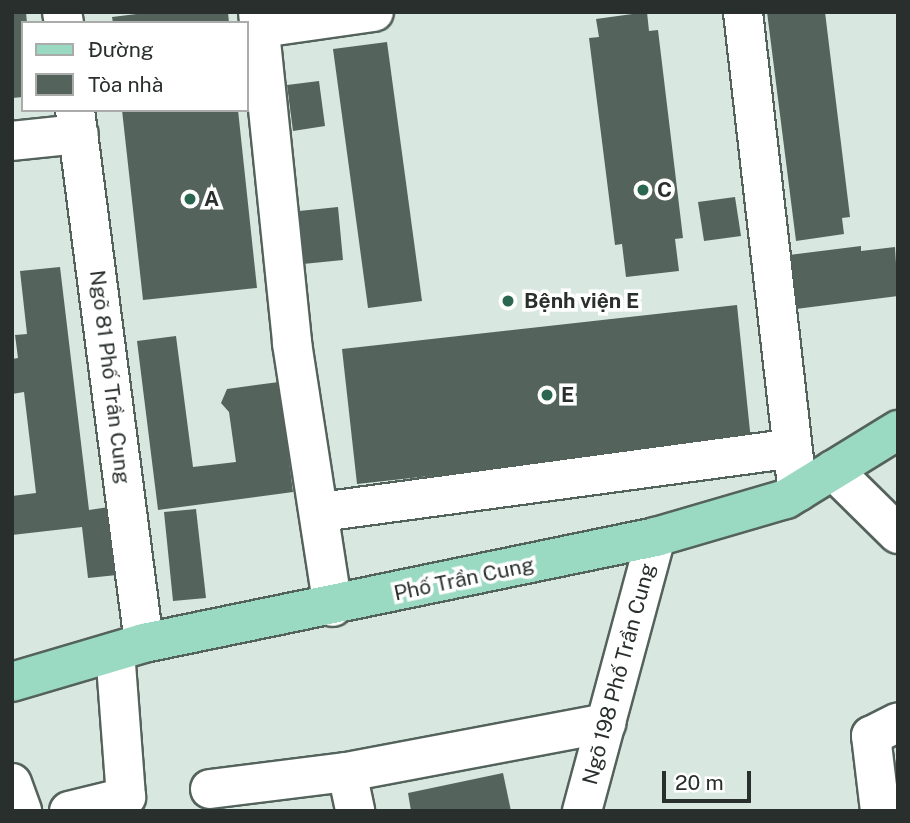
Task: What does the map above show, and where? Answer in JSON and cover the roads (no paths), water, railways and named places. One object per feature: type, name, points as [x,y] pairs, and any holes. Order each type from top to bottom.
[{"type":"main road","name":"Phố Trần Cung","points":[[12,681],[129,648],[656,537],[797,492],[898,430]]},
{"type":"street","points":[[333,607],[321,512],[292,343],[259,20],[374,12]]},
{"type":"street","points":[[743,12],[797,492]]},
{"type":"street","points":[[12,141],[77,122]]},
{"type":"street","name":"Ngõ 81 Phố Trần Cung","points":[[69,811],[126,797],[129,648],[77,122]]},
{"type":"street","points":[[321,512],[792,448]]},
{"type":"street","points":[[833,470],[898,534]]},
{"type":"street","name":"Ngõ 198 Phố Trần Cung","points":[[582,811],[656,537]]},
{"type":"street","points":[[880,811],[872,736],[898,722]]},
{"type":"street","points":[[210,789],[347,772],[606,723]]},
{"type":"street","points":[[347,772],[355,811]]},
{"type":"street","points":[[12,783],[22,811]]},
{"type":"place","name":"C","points":[[643,190]]},
{"type":"place","name":"A","points":[[190,199]]},
{"type":"place","name":"Bệnh viện E","points":[[508,301]]},
{"type":"place","name":"E","points":[[547,395]]}]
